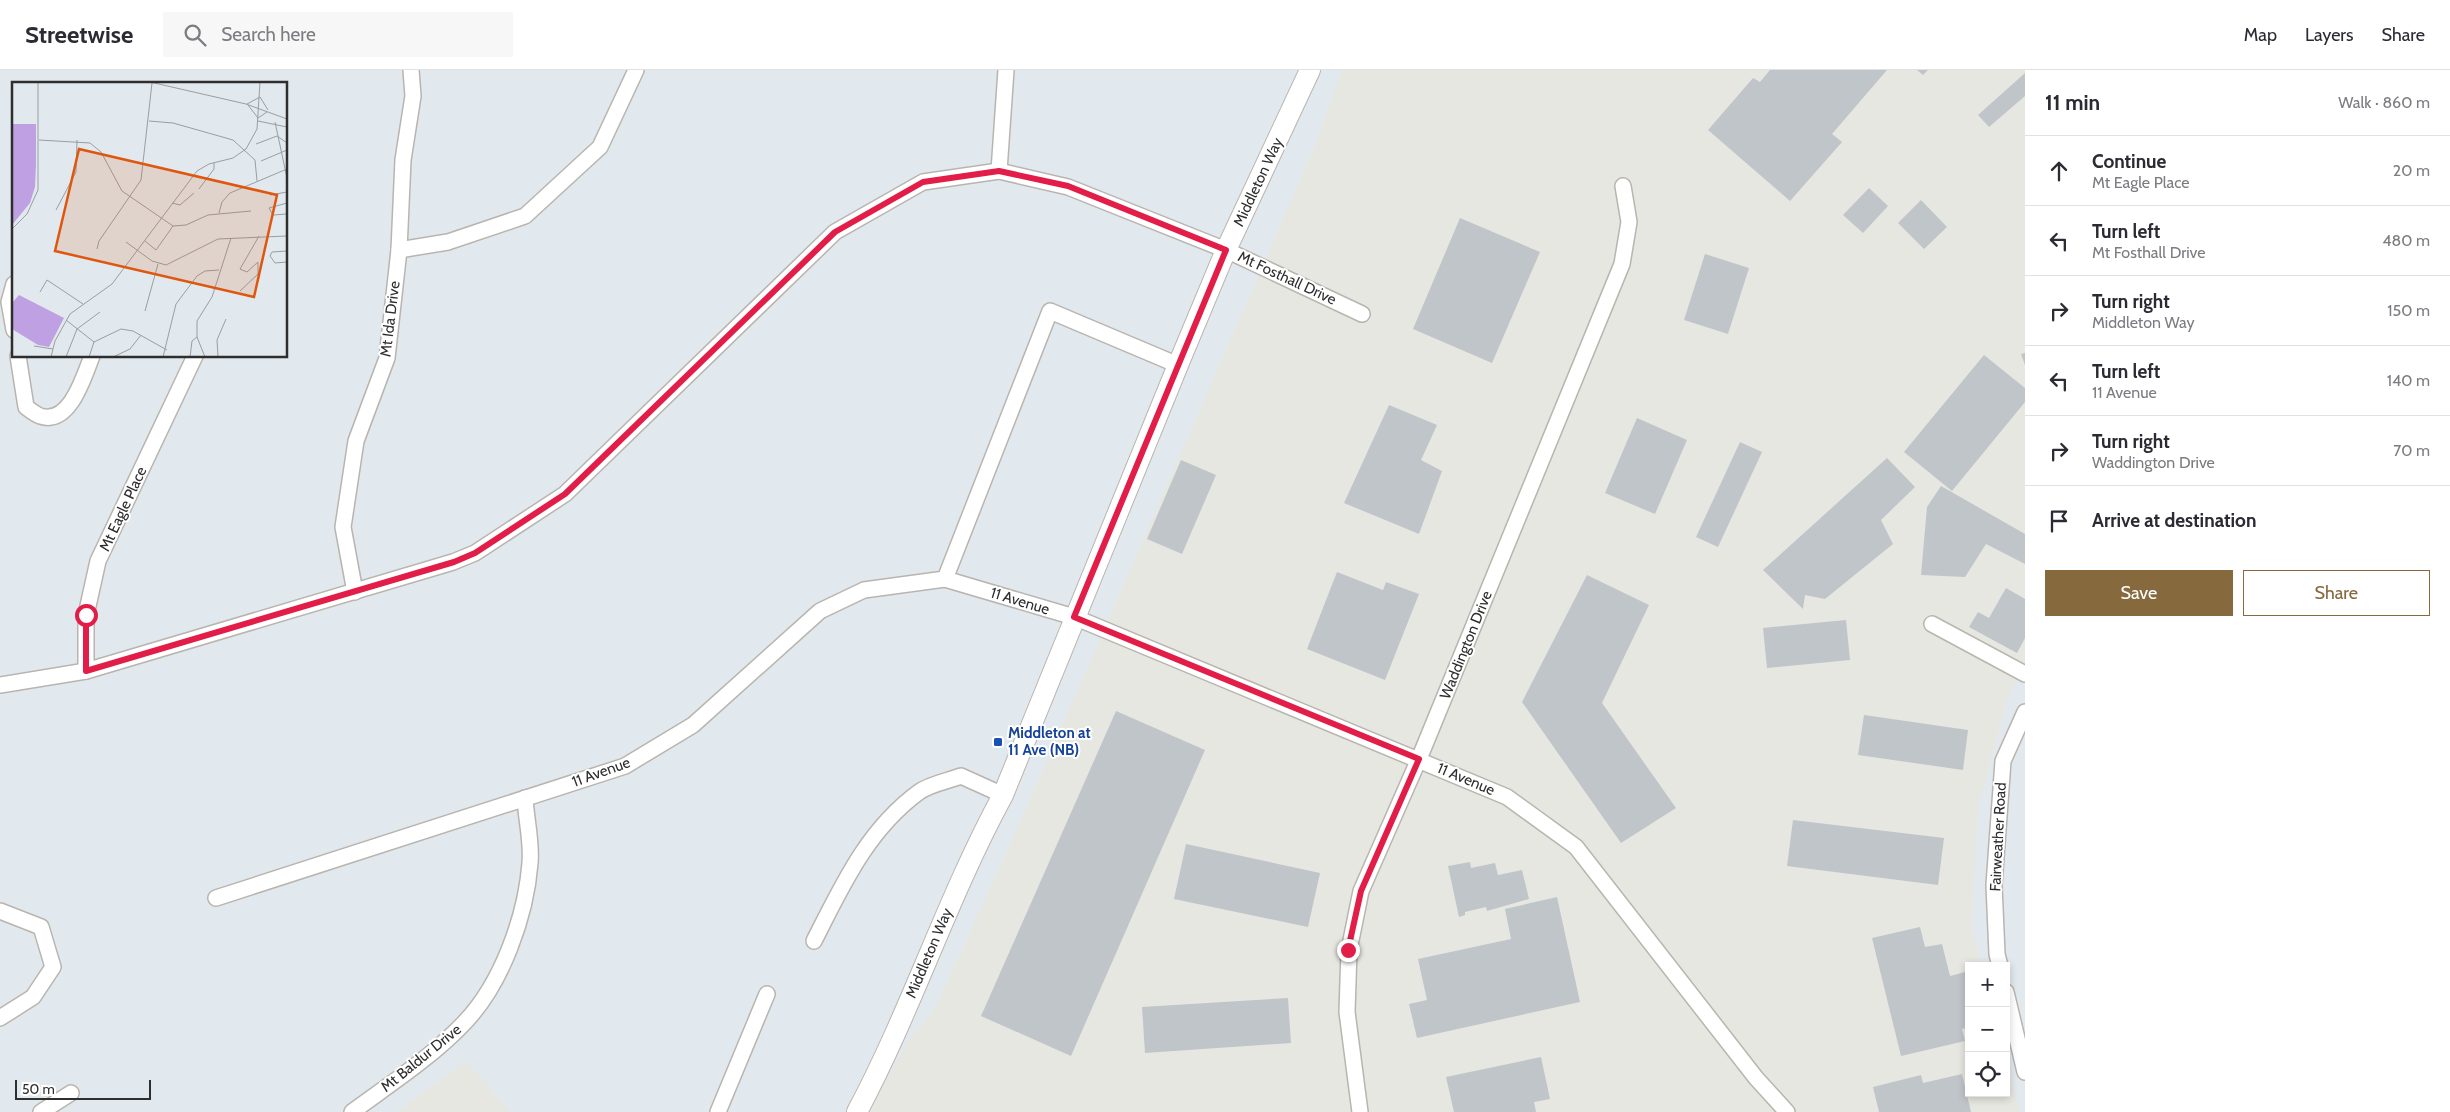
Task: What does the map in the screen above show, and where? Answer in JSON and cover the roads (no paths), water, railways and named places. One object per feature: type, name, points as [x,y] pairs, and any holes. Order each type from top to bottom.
[{"type":"street","name":"Mt Ida Drive","points":[[355,592],[343,527],[356,441],[387,358],[399,250],[403,160],[413,96],[411,70]]},
{"type":"street","points":[[399,250],[448,242],[525,216],[600,147],[636,70]]},
{"type":"street","points":[[999,171],[1006,70]]},
{"type":"street","name":"Middleton Way","points":[[857,1112],[877,1074],[974,849],[1003,795],[1074,617],[1226,250],[1310,70]]},
{"type":"street","name":"Mt Fosthall Drive","points":[[0,685],[86,671],[454,562],[475,553],[565,494],[835,232],[923,182],[999,171],[1068,186],[1226,250],[1362,314]]},
{"type":"street","name":"Waddington Drive","points":[[1360,1112],[1347,1012],[1348,950],[1361,891],[1419,759],[1622,264],[1629,222],[1623,186]]},
{"type":"street","points":[[12,291],[9,302],[12,319]]},
{"type":"street","points":[[945,579],[1050,311],[1178,365]]},
{"type":"street","points":[[18,358],[26,407],[40,416],[58,415],[74,399],[91,358]]},
{"type":"street","name":"Mt Eagle Place","points":[[86,671],[86,615],[98,561],[194,358]]},
{"type":"street","name":"11 Avenue","points":[[216,898],[624,766],[693,725],[820,611],[864,590],[945,579],[1074,617],[1507,797],[1576,847],[1756,1078],[1787,1112]]},
{"type":"street","points":[[1932,624],[2025,674]]},
{"type":"street","name":"Fairweather Road","points":[[1999,962],[1994,885],[2003,760],[2025,712]]},
{"type":"street","points":[[814,941],[852,866],[886,823],[920,791],[961,776],[1003,795]]},
{"type":"street","name":"Mt Baldur Drive","points":[[352,1112],[435,1051],[466,1022],[494,982],[520,921],[531,862],[524,798]]},
{"type":"street","points":[[0,911],[41,927],[53,966],[33,997],[0,1018]]},
{"type":"street","points":[[718,1112],[767,994]]},
{"type":"street","points":[[2010,1007],[2025,1072]]},
{"type":"street","points":[[41,1112],[71,1093]]},
{"type":"place","name":"Middleton at 11 Ave (NB)","points":[[998,742]]}]
